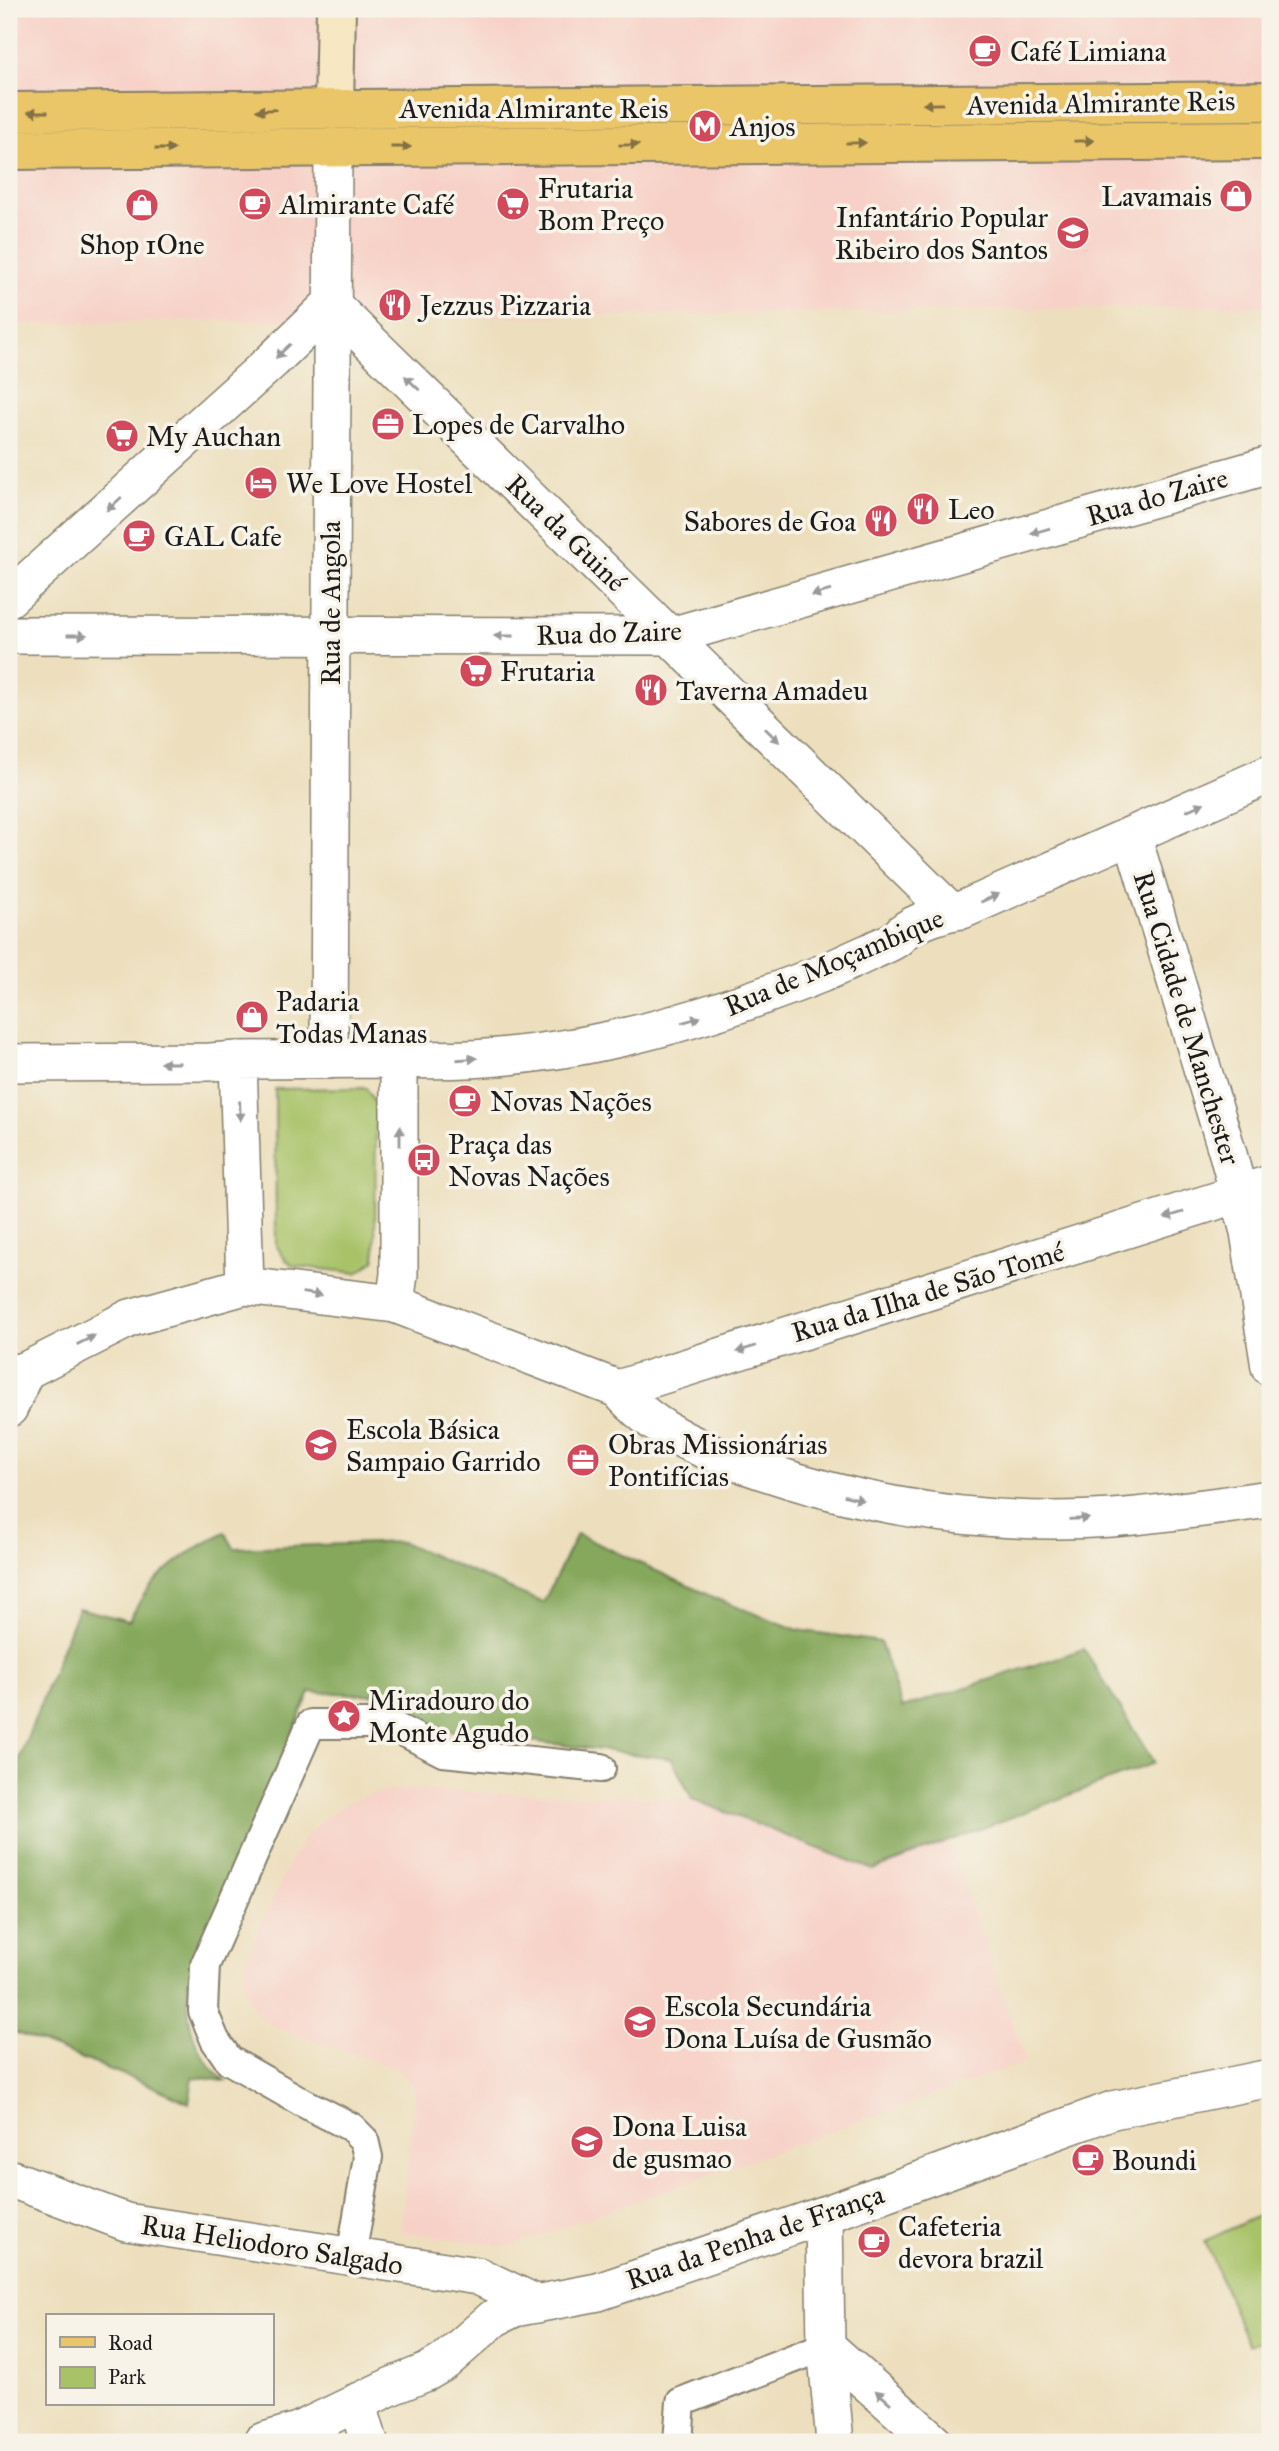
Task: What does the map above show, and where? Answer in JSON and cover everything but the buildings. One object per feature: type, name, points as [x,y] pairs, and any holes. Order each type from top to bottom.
[{"type":"main road","points":[[333,147],[336,9]]},
{"type":"main road","name":"Avenida Almirante Reis","points":[[9,112],[334,107],[404,109],[1270,101]]},
{"type":"main road","name":"Avenida Almirante Reis","points":[[9,150],[1270,139]]},
{"type":"street","name":"Rua de Angola","points":[[328,1060],[333,147]]},
{"type":"street","points":[[9,598],[273,360],[331,304]]},
{"type":"street","name":"Rua da Guiné","points":[[331,304],[950,911]]},
{"type":"street","name":"Rua do Zaire","points":[[9,635],[671,636],[1270,465]]},
{"type":"street","name":"Rua de Moçambique","points":[[399,1059],[450,1060],[587,1045],[651,1032],[712,1014],[829,971],[896,940],[905,930],[950,911],[962,910],[1270,774]]},
{"type":"street","name":"Rua Cidade de Manchester","points":[[1132,835],[1228,1154],[1254,1189],[1249,1232],[1270,1367]]},
{"type":"street","points":[[9,1063],[399,1059],[399,1273],[395,1304]]},
{"type":"street","points":[[238,1060],[245,1286]]},
{"type":"street","name":"Rua da Ilha de São Tomé","points":[[618,1389],[1254,1189]]},
{"type":"street","points":[[9,1408],[17,1372],[130,1318],[245,1286],[395,1304],[618,1389],[642,1415],[664,1431],[722,1456],[804,1485],[865,1500],[988,1518],[1050,1520],[1113,1518],[1270,1499]]},
{"type":"street","points":[[351,2257],[368,2157],[364,2140],[351,2127],[229,2060],[215,2040],[204,2011],[205,1965],[311,1724],[389,1724],[443,1752],[601,1768]]},
{"type":"street","name":"Rua da Penha de França","points":[[262,2442],[299,2431],[427,2372],[444,2362],[494,2318],[504,2313],[598,2292],[824,2215],[1113,2110],[1270,2078]]},
{"type":"street","name":"Rua Heliodoro Salgado","points":[[9,2178],[126,2222],[478,2276],[537,2304]]},
{"type":"street","points":[[824,2215],[826,2346],[835,2442]]},
{"type":"street","points":[[678,2442],[681,2402],[826,2346]]},
{"type":"street","points":[[826,2346],[934,2442]]},
{"type":"street","points":[[357,2402],[369,2442]]},
{"type":"shaded area","points":[[9,9],[1270,9],[1270,306],[9,324]]},
{"type":"shaded area","name":"Escola Secundária Dona Luísa de Gusmão","points":[[395,1790],[692,1799],[873,1870],[949,1841],[1026,2062],[507,2247],[400,2232],[414,2112],[412,2087],[405,2076],[395,2068],[273,2027],[260,2017],[250,2003],[244,1969],[248,1953],[291,1859],[305,1837],[345,1804],[369,1794]]},
{"type":"green space","points":[[366,1088],[376,1105],[375,1260],[357,1273],[294,1266],[285,1259],[276,1245],[275,1089]]},
{"type":"green space","points":[[225,1532],[234,1548],[402,1542],[543,1603],[577,1534],[719,1600],[798,1630],[880,1642],[902,1708],[1084,1649],[1154,1763],[873,1870],[692,1799],[672,1759],[412,1726],[409,1696],[310,1692],[188,1980],[188,2010],[193,2036],[205,2059],[225,2081],[193,2077],[189,2103],[9,2030],[9,1785],[78,1608],[129,1621],[143,1595],[163,1573],[192,1551]]},
{"type":"green space","points":[[1270,2210],[1270,2337],[1248,2345],[1205,2241]]},
{"type":"place","name":"Café Limiana","points":[[985,51]]},
{"type":"place","name":"Anjos","points":[[705,126]]},
{"type":"place","name":"Lavamais","points":[[1236,196]]},
{"type":"place","name":"Almirante Café","points":[[255,204]]},
{"type":"place","name":"Frutaria Bom Preço","points":[[513,204]]},
{"type":"place","name":"Shop 1One","points":[[142,205]]},
{"type":"place","name":"Infantário Popular Ribeiro dos Santos","points":[[1073,233]]},
{"type":"place","name":"Jezzus Pizzaria","points":[[395,305]]},
{"type":"place","name":"Lopes de Carvalho","points":[[388,424]]},
{"type":"place","name":"My Auchan","points":[[122,436]]},
{"type":"place","name":"We Love Hostel","points":[[261,483]]},
{"type":"place","name":"Leo","points":[[923,509]]},
{"type":"place","name":"Sabores de Goa","points":[[881,521]]},
{"type":"place","name":"GAL Cafe","points":[[139,536]]},
{"type":"place","name":"Frutaria","points":[[476,671]]},
{"type":"place","name":"Taverna Amadeu","points":[[651,690]]},
{"type":"place","name":"Padaria Todas Manas","points":[[252,1017]]},
{"type":"place","name":"Novas Nações","points":[[465,1101]]},
{"type":"place","name":"Praça das Novas Nações","points":[[424,1160]]},
{"type":"place","name":"Escola Básica Sampaio Garrido","points":[[321,1445]]},
{"type":"place","name":"Obras Missionárias Pontifícias","points":[[583,1460]]},
{"type":"place","name":"Miradouro do Monte Agudo","points":[[344,1716]]},
{"type":"place","name":"Escola Secundária Dona Luísa de Gusmão","points":[[640,2022]]},
{"type":"place","name":"Dona Luisa de gusmao","points":[[587,2142]]},
{"type":"place","name":"Boundi","points":[[1088,2160]]},
{"type":"place","name":"Cafeteria devora brazil","points":[[874,2242]]}]
